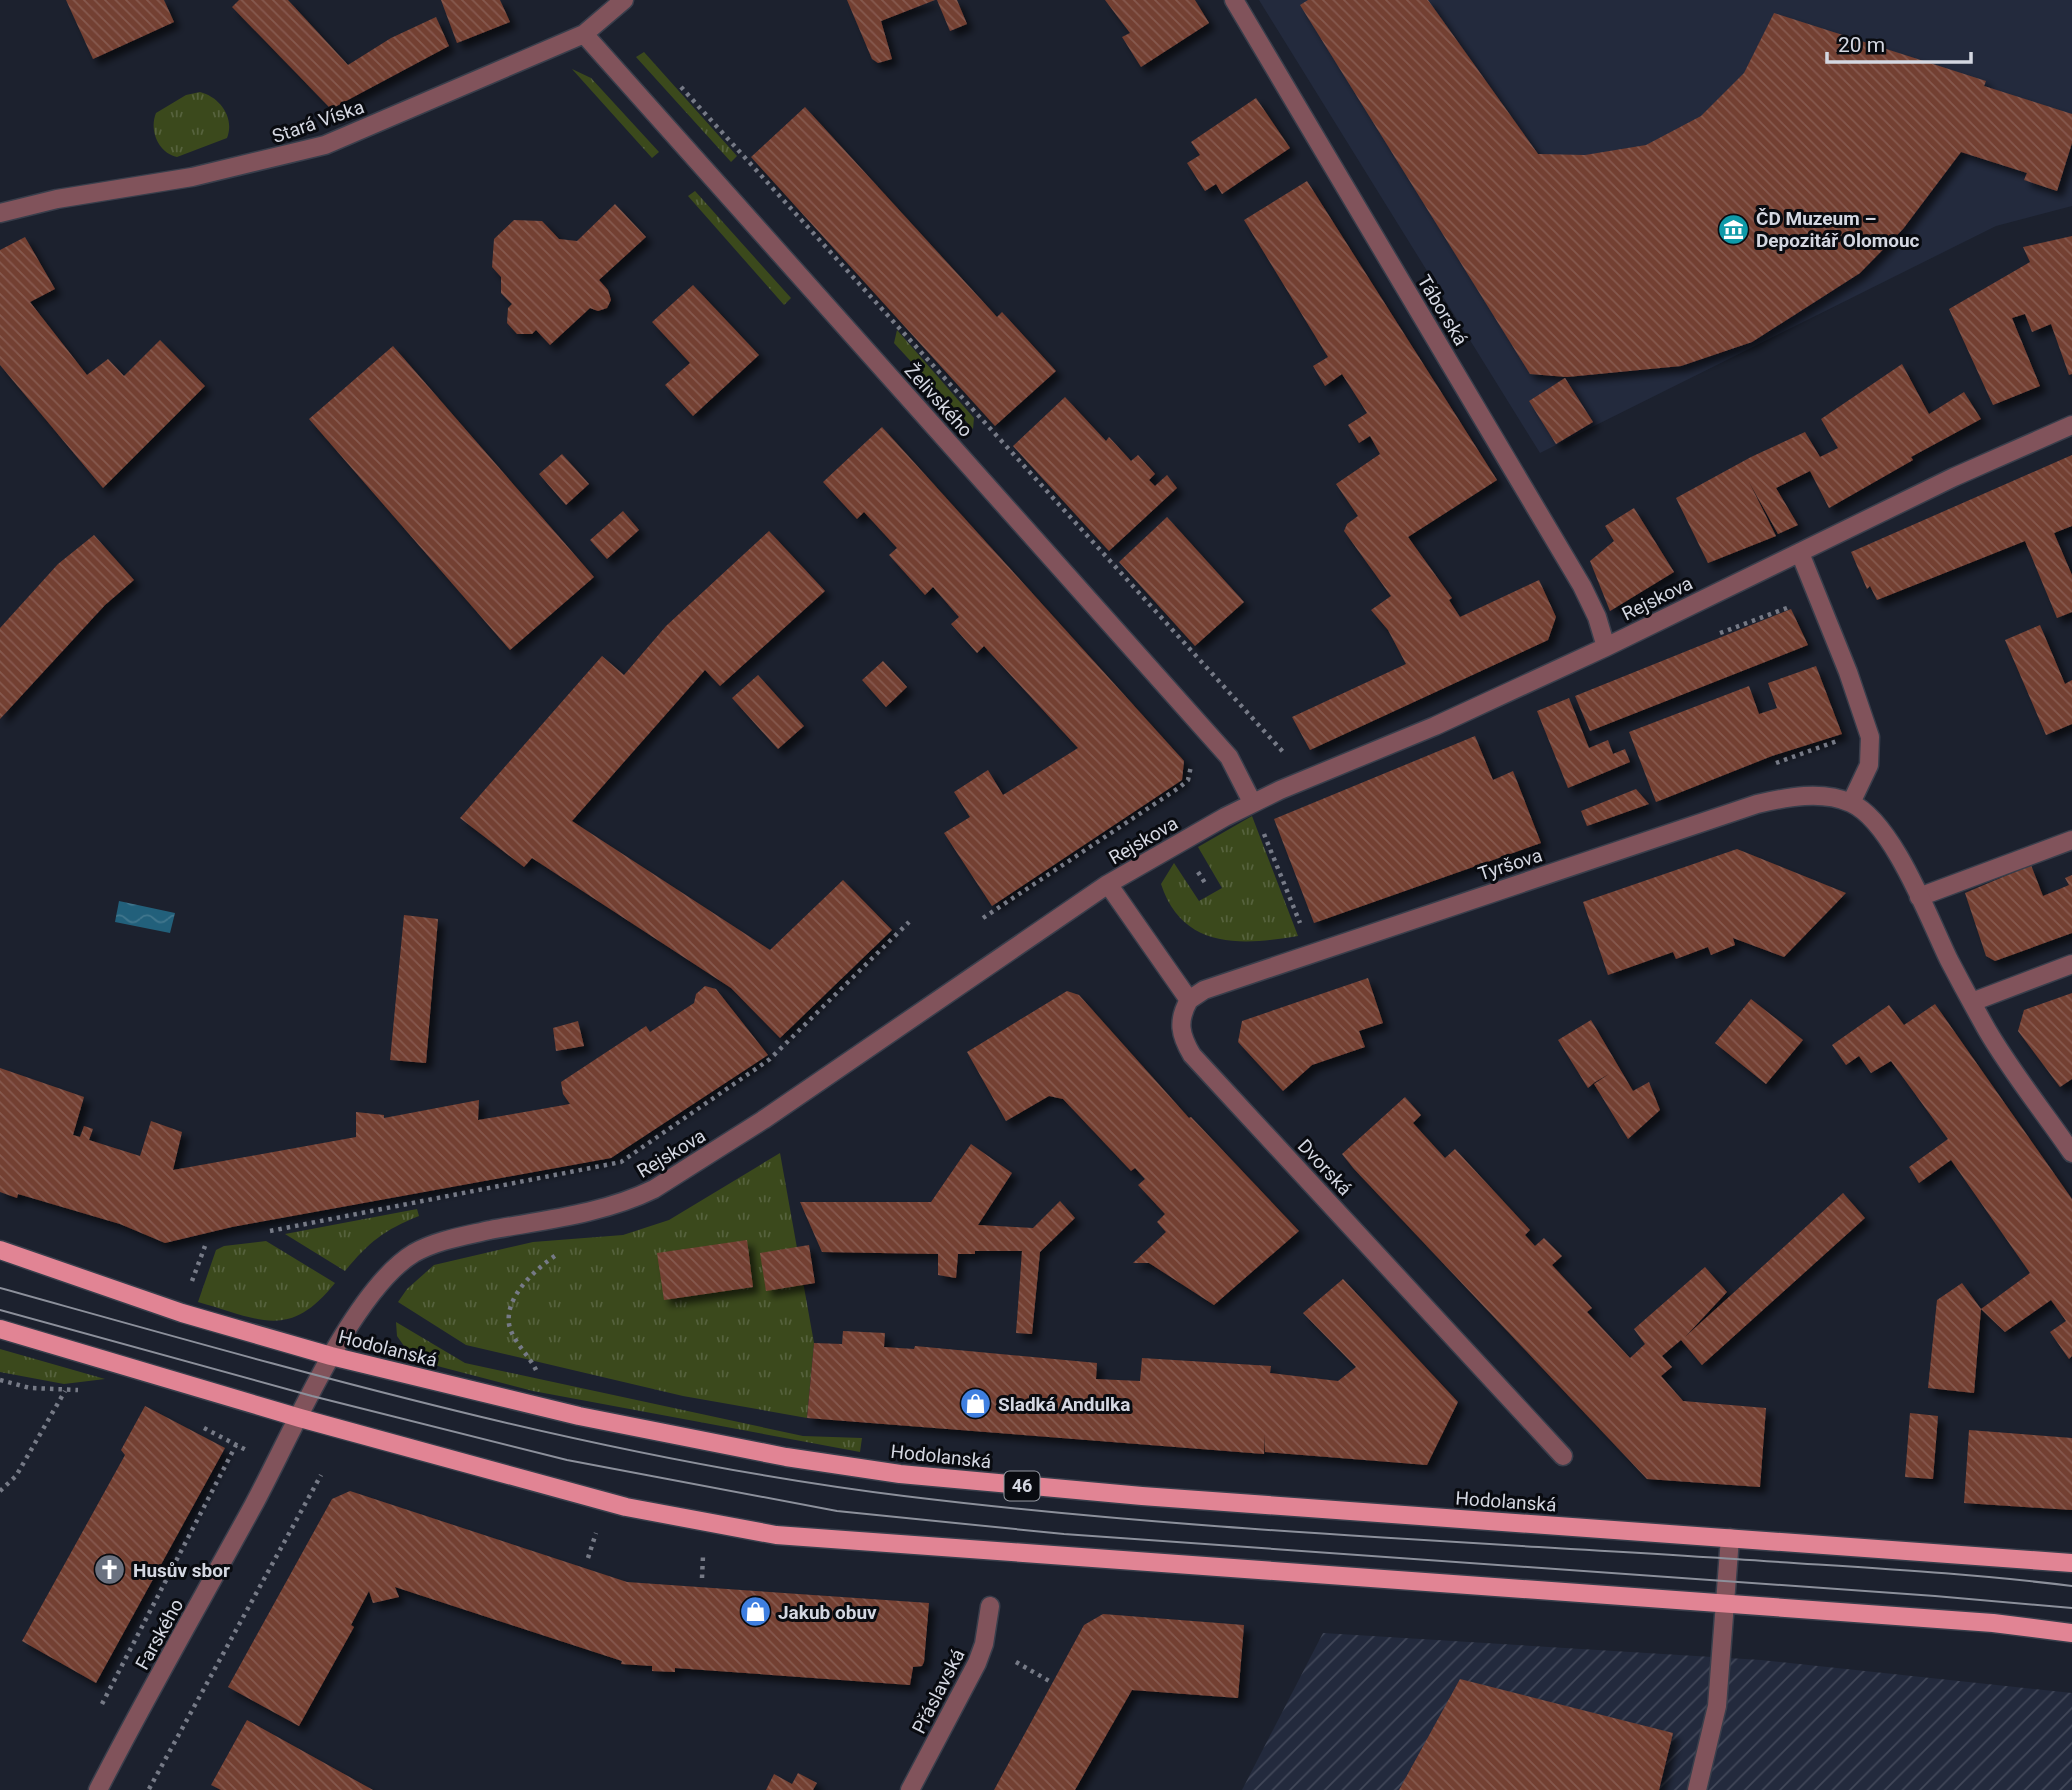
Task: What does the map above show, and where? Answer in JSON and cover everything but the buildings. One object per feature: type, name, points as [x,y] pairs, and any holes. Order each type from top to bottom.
[{"type":"main road","name":"Hodolanská","points":[[0,1250],[182,1313],[331,1356],[674,1438],[900,1474],[1142,1496],[2072,1563]]},
{"type":"main road","points":[[0,1329],[300,1418],[626,1507],[776,1535],[1993,1623],[2072,1633]]},
{"type":"street","name":"Stará Víska","points":[[0,213],[57,199],[192,177],[325,145],[584,34],[624,0]]},
{"type":"street","name":"Táborská","points":[[1234,0],[1582,586],[1597,617],[1605,647]]},
{"type":"street","name":"Želivského","points":[[584,34],[1230,757],[1252,802]]},
{"type":"street","name":"Rejskova","points":[[316,1386],[331,1356],[388,1273],[413,1254],[457,1237],[618,1204],[654,1189],[763,1120],[1108,884],[1252,802],[1435,726],[1605,647],[1954,477],[2072,425]]},
{"type":"street","points":[[1800,553],[1848,672],[1870,737],[1869,765],[1851,803],[1886,837],[1993,1039],[2072,1153]]},
{"type":"street","name":"Tyršova","points":[[1189,1000],[1204,989],[1299,956],[1757,804],[1806,796],[1851,803]]},
{"type":"street","points":[[1919,897],[2072,840]]},
{"type":"street","points":[[1108,884],[1189,1000]]},
{"type":"street","points":[[1972,1002],[2072,964]]},
{"type":"street","name":"Dvorská","points":[[1189,1000],[1180,1024],[1182,1039],[1192,1055],[1563,1456]]},
{"type":"street","name":"Farského","points":[[97,1790],[316,1386]]},
{"type":"street","points":[[1697,1790],[1717,1706],[1730,1538]]},
{"type":"street","name":"Přáslavská","points":[[910,1790],[977,1663],[984,1644],[990,1606]]},
{"type":"path","points":[[679,85],[1288,758]]},
{"type":"path","points":[[1712,636],[1794,607]]},
{"type":"path","points":[[1763,768],[1841,739]]},
{"type":"path","points":[[983,918],[1180,787],[1188,780],[1191,762]]},
{"type":"path","points":[[1259,821],[1304,933]]},
{"type":"path","points":[[270,1231],[621,1162],[770,1059],[909,922]]},
{"type":"path","points":[[191,1284],[205,1246]]},
{"type":"path","points":[[537,1371],[509,1324],[511,1304],[529,1278],[554,1255],[565,1250]]},
{"type":"path","points":[[0,1491],[16,1476],[65,1391]]},
{"type":"path","points":[[99,1712],[107,1690],[236,1444]]},
{"type":"path","points":[[149,1789],[321,1475]]},
{"type":"path","points":[[1016,1662],[1051,1682]]},
{"type":"shaded area","points":[[1259,0],[2072,0],[2072,206],[1996,226],[1540,453]]},
{"type":"shaded area","points":[[1323,1633],[1761,1660],[2072,1693],[2072,1790],[1242,1790]]},
{"type":"green space","points":[[644,52],[737,156],[731,162],[636,57]]},
{"type":"green space","points":[[572,69],[591,78],[659,152],[652,158]]},
{"type":"green space","points":[[200,92],[214,98],[224,109],[229,123],[227,138],[177,157],[170,155],[157,140],[154,126],[156,113],[186,95]]},
{"type":"green space","points":[[695,191],[791,298],[784,305],[688,196]]},
{"type":"green space","points":[[897,330],[974,418],[973,429],[894,343]]},
{"type":"green space","points":[[1252,816],[1298,936],[1235,941],[1199,932],[1183,921],[1171,905],[1161,884],[1174,863],[1199,901],[1222,888],[1198,847]]},
{"type":"green space","points":[[780,1153],[814,1343],[807,1418],[683,1396],[466,1345],[398,1302],[407,1289],[434,1265],[533,1242],[623,1235],[669,1220]]},
{"type":"green space","points":[[417,1209],[419,1216],[378,1238],[345,1271],[285,1234]]},
{"type":"green space","points":[[266,1241],[335,1283],[303,1313],[288,1319],[256,1319],[198,1302],[216,1250],[224,1246]]},
{"type":"green space","points":[[396,1322],[465,1363],[803,1436],[862,1438],[860,1452],[533,1391],[441,1367],[423,1361],[404,1346],[397,1336]]},
{"type":"green space","points":[[0,1349],[105,1379],[64,1384],[0,1372]]},
{"type":"water","points":[[119,901],[175,913],[170,933],[115,922]]},
{"type":"tram line","points":[[0,1288],[448,1409],[675,1459],[789,1480],[904,1496],[1111,1518],[1320,1534],[1904,1570],[2072,1586]]},
{"type":"tram line","points":[[0,1310],[312,1396],[567,1460],[837,1511],[1064,1534],[2072,1608]]},
{"type":"place","name":"ČD Muzeum – Depozitář Olomouc","points":[[1733,229]]},
{"type":"place","name":"Sladká Andulka","points":[[975,1404]]},
{"type":"place","name":"Husův sbor","points":[[110,1570]]},
{"type":"place","name":"Jakub obuv","points":[[755,1612]]}]
